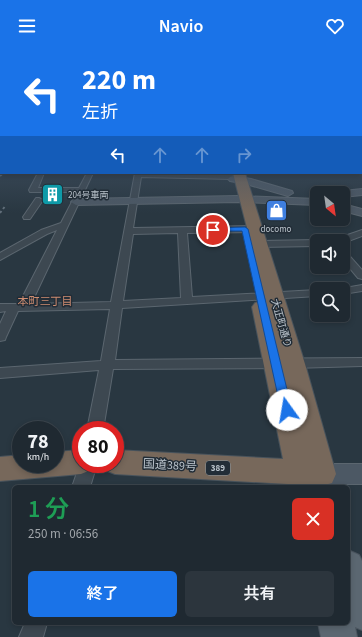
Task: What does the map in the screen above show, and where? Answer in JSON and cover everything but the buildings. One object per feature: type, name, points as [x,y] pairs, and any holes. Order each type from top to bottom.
[{"type":"highway","name":"大正町通り","points":[[238,186],[253,234],[313,480]]},
{"type":"highway","name":"国道389号","points":[[124,463],[313,480]]},
{"type":"highway","points":[[0,469],[12,468]]},
{"type":"main road","points":[[350,573],[362,613]]},
{"type":"main road","points":[[336,625],[339,637]]},
{"type":"street","points":[[41,174],[33,190],[80,190]]},
{"type":"street","points":[[0,337],[19,308],[89,174]]},
{"type":"street","points":[[97,421],[138,174],[181,174],[310,201]]},
{"type":"street","points":[[74,205],[133,203],[238,186],[282,196],[310,194]]},
{"type":"street","points":[[350,194],[362,193]]},
{"type":"street","points":[[27,216],[39,200]]},
{"type":"street","points":[[350,208],[362,211]]},
{"type":"street","points":[[0,257],[44,232],[64,224]]},
{"type":"street","points":[[129,231],[182,230],[253,234],[310,242]]},
{"type":"street","points":[[182,230],[187,301]]},
{"type":"street","points":[[350,238],[362,234]]},
{"type":"street","points":[[350,262],[362,276]]},
{"type":"street","points":[[350,290],[362,288]]},
{"type":"street","points":[[0,308],[116,305],[310,293]]},
{"type":"street","points":[[0,373],[107,365],[362,362]]},
{"type":"street","points":[[82,485],[85,473]]},
{"type":"street","points":[[313,480],[362,474]]},
{"type":"street","points":[[31,637],[35,625]]},
{"type":"railway","points":[[0,213],[6,205]]},
{"type":"place","name":"204号車両","points":[[52,195]]},
{"type":"place","name":"docomo","points":[[276,210]]},
{"type":"district","name":"本町三丁目","points":[[45,301]]},
{"type":"route","points":[[213,230],[245,229],[287,410]]}]
